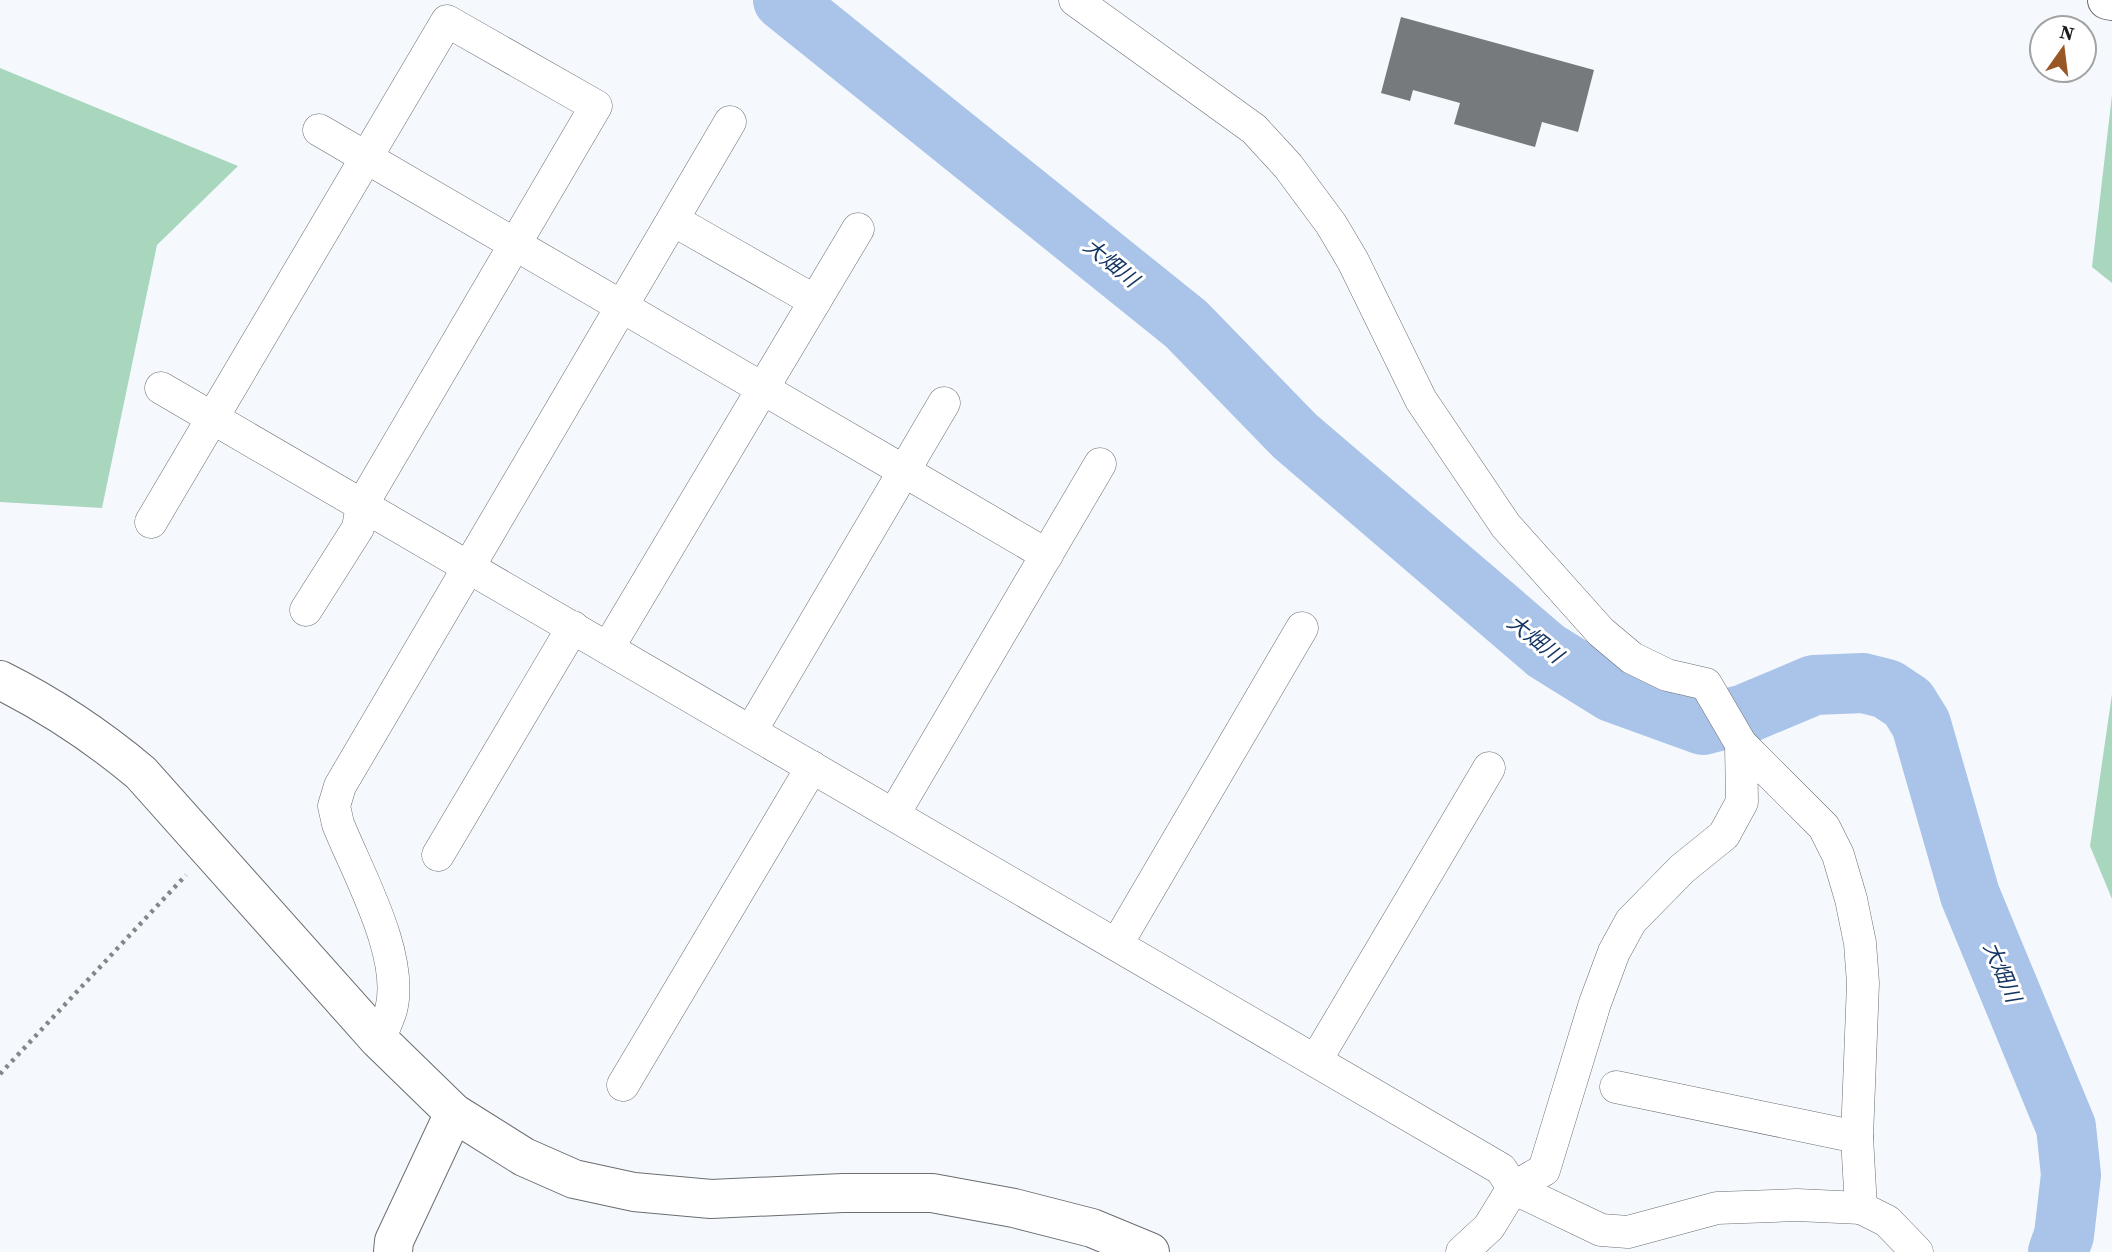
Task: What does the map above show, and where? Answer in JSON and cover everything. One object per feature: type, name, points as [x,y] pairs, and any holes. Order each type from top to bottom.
[{"type":"street","points":[[1075,0],[1254,129],[1288,166],[1331,224],[1353,261],[1421,400],[1506,526],[1601,632],[1632,658],[1667,675],[1706,684],[1739,740],[1824,827],[1838,855],[1860,943],[1863,983],[1857,1137],[1861,1208]]},
{"type":"street","points":[[2107,0],[2112,1]]},
{"type":"street","points":[[151,522],[447,21],[596,106],[362,505],[358,528],[306,610]]},
{"type":"street","points":[[379,1040],[391,1009],[393,968],[386,942],[338,824],[334,806],[340,786],[730,122]]},
{"type":"street","points":[[319,130],[1047,555]]},
{"type":"street","points":[[673,220],[815,301]]},
{"type":"street","points":[[608,648],[858,229]]},
{"type":"street","points":[[161,388],[1501,1169],[1513,1188],[1590,1226],[1628,1232],[1682,1215],[1717,1208],[1797,1205],[1861,1208],[1886,1221],[1917,1252]]},
{"type":"street","points":[[751,731],[944,403]]},
{"type":"street","points":[[894,814],[1100,464]]},
{"type":"street","points":[[438,855],[573,627]]},
{"type":"street","points":[[1117,944],[1302,628]]},
{"type":"street","points":[[0,680],[44,702],[101,740],[141,773],[379,1040],[454,1114],[524,1157],[574,1180],[634,1192],[711,1199],[843,1193],[932,1193],[1092,1228],[1150,1252]]},
{"type":"street","points":[[1462,1252],[1489,1227],[1513,1188],[1544,1170],[1595,1003],[1614,952],[1631,921],[1682,869],[1724,835],[1742,803],[1739,740]]},
{"type":"street","points":[[623,1085],[812,766]]},
{"type":"street","points":[[1316,1060],[1489,768]]},
{"type":"street","points":[[1616,1087],[1857,1137]]},
{"type":"street","points":[[393,1252],[394,1241],[454,1114]]},
{"type":"path","points":[[0,1074],[210,849]]},
{"type":"green space","points":[[0,68],[238,166],[157,245],[102,508],[0,502]]},
{"type":"green space","points":[[2112,95],[2112,283],[2092,267]]},
{"type":"green space","points":[[2112,694],[2112,899],[2090,846]]},
{"type":"building","points":[[1401,17],[1594,70],[1578,132],[1542,122],[1535,147],[1454,124],[1460,103],[1413,90],[1410,101],[1381,93]]},
{"type":"waterway","name":"大畑川","points":[[783,0],[1186,324],[1295,436],[1546,651],[1612,692],[1703,725],[1745,714],[1814,685],[1863,683],[1887,689],[1908,703],[1921,724],[1970,895],[2066,1127],[2071,1175],[2064,1235],[2058,1252]]}]
